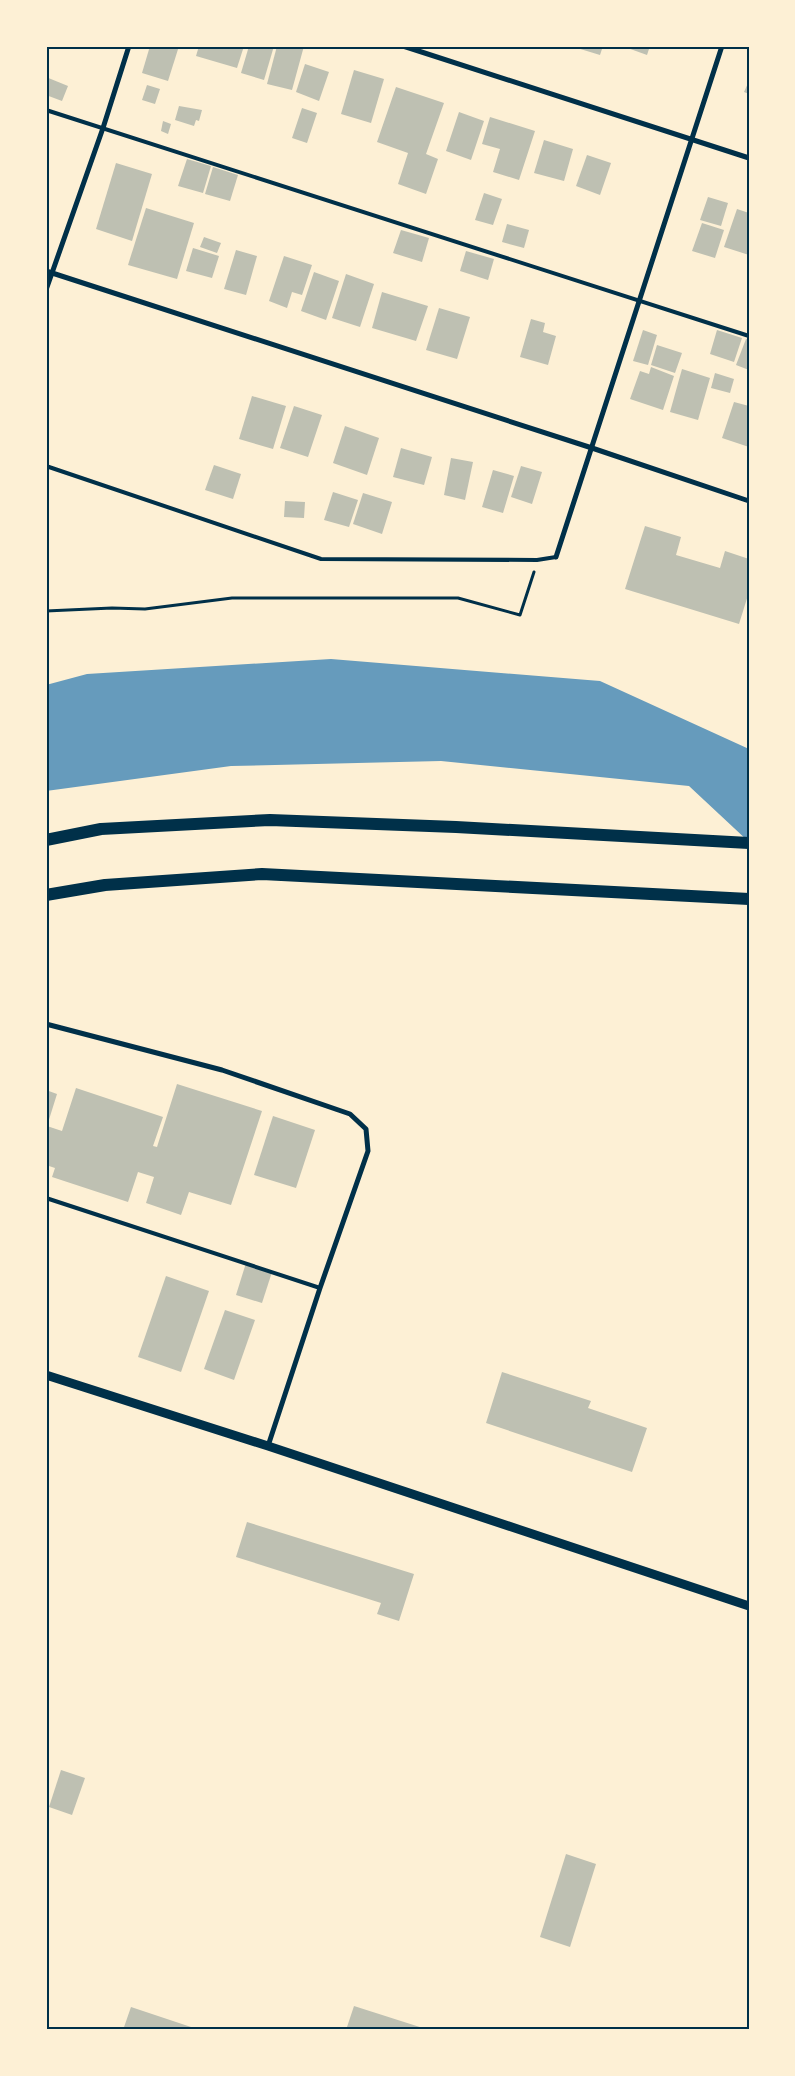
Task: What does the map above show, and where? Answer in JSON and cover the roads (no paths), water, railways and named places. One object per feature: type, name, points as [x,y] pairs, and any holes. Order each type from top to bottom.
[{"type":"main road","points":[[46,840],[101,829],[270,820],[456,827],[749,843]]},
{"type":"main road","points":[[46,895],[105,885],[262,874],[744,899]]},
{"type":"street","points":[[46,290],[103,128],[129,46]]},
{"type":"street","points":[[403,46],[749,158]]},
{"type":"street","points":[[556,557],[722,46]]},
{"type":"street","points":[[46,271],[592,448],[749,501]]},
{"type":"street","points":[[46,1024],[222,1070],[350,1114],[366,1129],[368,1151],[268,1446]]},
{"type":"street","points":[[46,1375],[268,1446],[749,1606]]},
{"type":"lane","points":[[46,110],[749,336]]},
{"type":"lane","points":[[46,466],[322,559],[537,560],[556,557]]},
{"type":"lane","points":[[46,1198],[320,1288]]},
{"type":"water","points":[[331,659],[600,681],[749,749],[749,842],[689,786],[441,761],[231,766],[46,791],[46,685],[87,674]]}]
